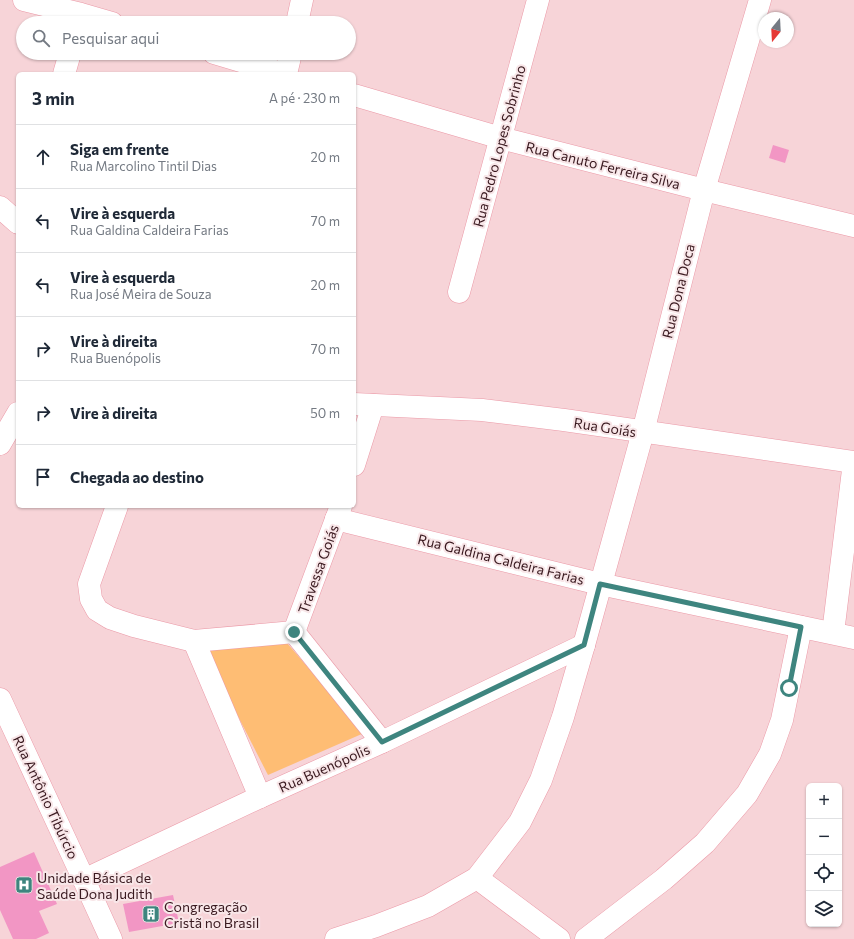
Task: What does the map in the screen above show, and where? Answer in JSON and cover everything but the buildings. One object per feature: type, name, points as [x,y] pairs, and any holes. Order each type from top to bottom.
[{"type":"street","points":[[24,0],[81,12],[92,16]]},
{"type":"street","points":[[299,16],[302,0]]},
{"type":"street","name":"Rua Pedro Lopes Sobrinho","points":[[459,292],[538,0]]},
{"type":"street","name":"Rua Dona Doca","points":[[477,878],[520,822],[541,780],[563,717],[643,432],[704,190],[760,0]]},
{"type":"street","points":[[65,72],[68,60]]},
{"type":"street","points":[[238,60],[279,72]]},
{"type":"street","points":[[286,72],[289,60]]},
{"type":"street","name":"Rua Canuto Ferreira Silva","points":[[356,96],[501,138],[704,190],[854,226]]},
{"type":"street","points":[[0,207],[16,221]]},
{"type":"street","points":[[356,453],[364,405]]},
{"type":"street","name":"Rua Goiás","points":[[364,405],[482,410],[564,420],[854,462]]},
{"type":"street","points":[[0,444],[16,416]]},
{"type":"street","points":[[833,633],[854,462]]},
{"type":"street","points":[[116,508],[89,584],[91,599],[97,610],[110,618],[134,626],[194,641],[294,632],[382,742]]},
{"type":"street","name":"Rua Galdina Caldeira Farias","points":[[338,512],[600,584],[854,638]]},
{"type":"street","name":"Travessa Goiás","points":[[294,632],[338,512]]},
{"type":"street","points":[[591,938],[705,844],[747,794],[770,754],[782,720],[801,627]]},
{"type":"street","points":[[194,641],[260,797]]},
{"type":"street","name":"Rua Buenópolis","points":[[84,880],[260,797],[382,742],[584,645]]},
{"type":"street","name":"Rua Antônio Tibúrcio","points":[[0,698],[111,939]]},
{"type":"street","points":[[336,939],[376,926],[428,906],[477,878],[559,939]]},
{"type":"shaded area","points":[[287,643],[364,733],[268,775],[201,644]]},
{"type":"place","name":"Unidade Básica de Saúde Dona Judith","points":[[24,885]]},
{"type":"place","name":"Congregação Cristã no Brasil","points":[[151,914]]},
{"type":"route","points":[[294,632],[382,742],[584,645],[600,584],[801,627],[789,688]]}]
